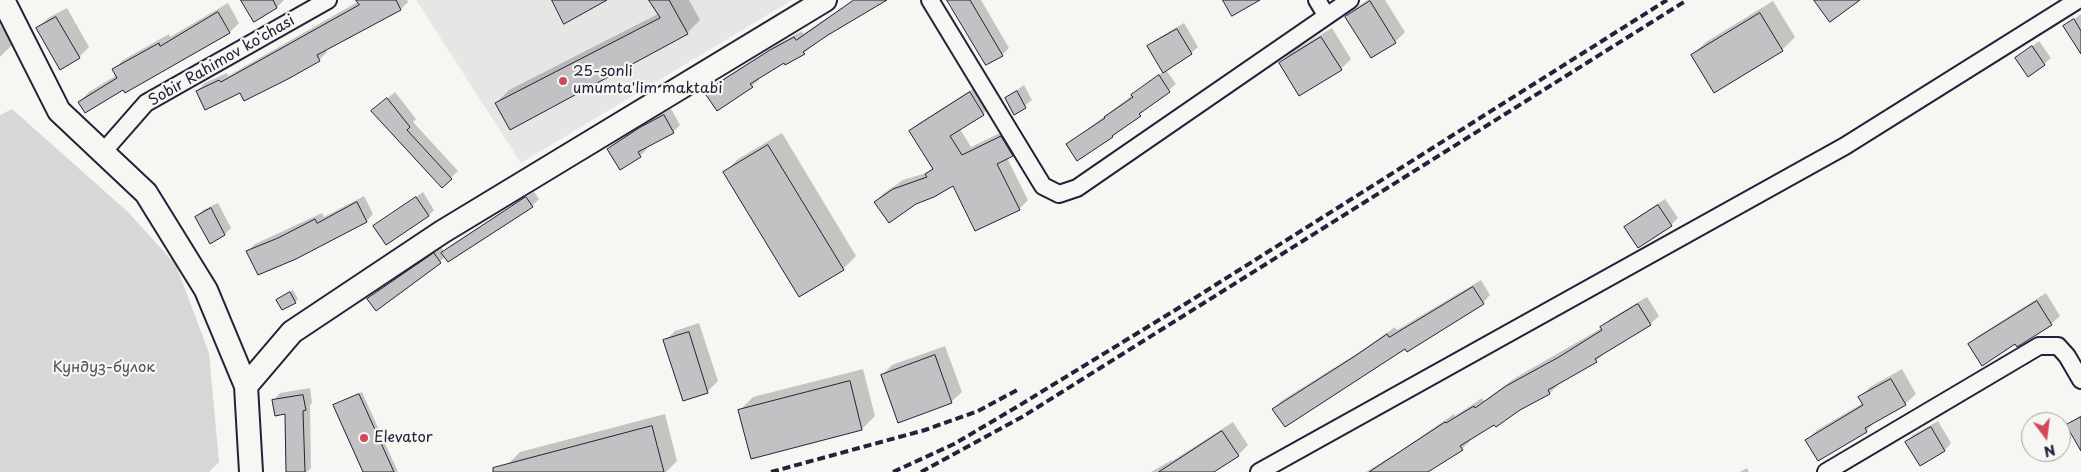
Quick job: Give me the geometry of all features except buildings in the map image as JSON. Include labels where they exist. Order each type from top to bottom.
[{"type":"street","points":[[3,0],[59,111],[146,193],[206,290],[246,386],[251,472]]},
{"type":"street","name":"Sobir Rahimov ko'chasi","points":[[103,152],[146,103],[328,0]]},
{"type":"street","points":[[246,386],[292,332],[442,232],[826,0]]},
{"type":"street","points":[[930,0],[1042,186],[1059,194],[1077,188],[1350,0]]},
{"type":"street","points":[[1317,0],[1326,15]]},
{"type":"street","points":[[1259,472],[1845,146],[2078,0]]},
{"type":"street","points":[[1832,471],[2039,346],[2058,346],[2067,356],[2081,380]]},
{"type":"shaded area","name":"25-sonli umumta'lim maktabi","points":[[416,0],[792,0],[521,163]]},
{"type":"green space","name":"Кундуз-булок","points":[[12,109],[128,212],[176,265],[209,353],[219,462],[209,472],[0,472],[0,115]]},
{"type":"railway","points":[[893,472],[954,444],[1015,408],[1190,301],[1667,0]]},
{"type":"railway","points":[[921,472],[1022,417],[1687,0]]},
{"type":"railway","points":[[771,472],[925,430],[978,411],[1019,389]]},
{"type":"place","name":"25-sonli umumta'lim maktabi","points":[[563,81]]},
{"type":"place","name":"Elevator","points":[[364,438]]}]
